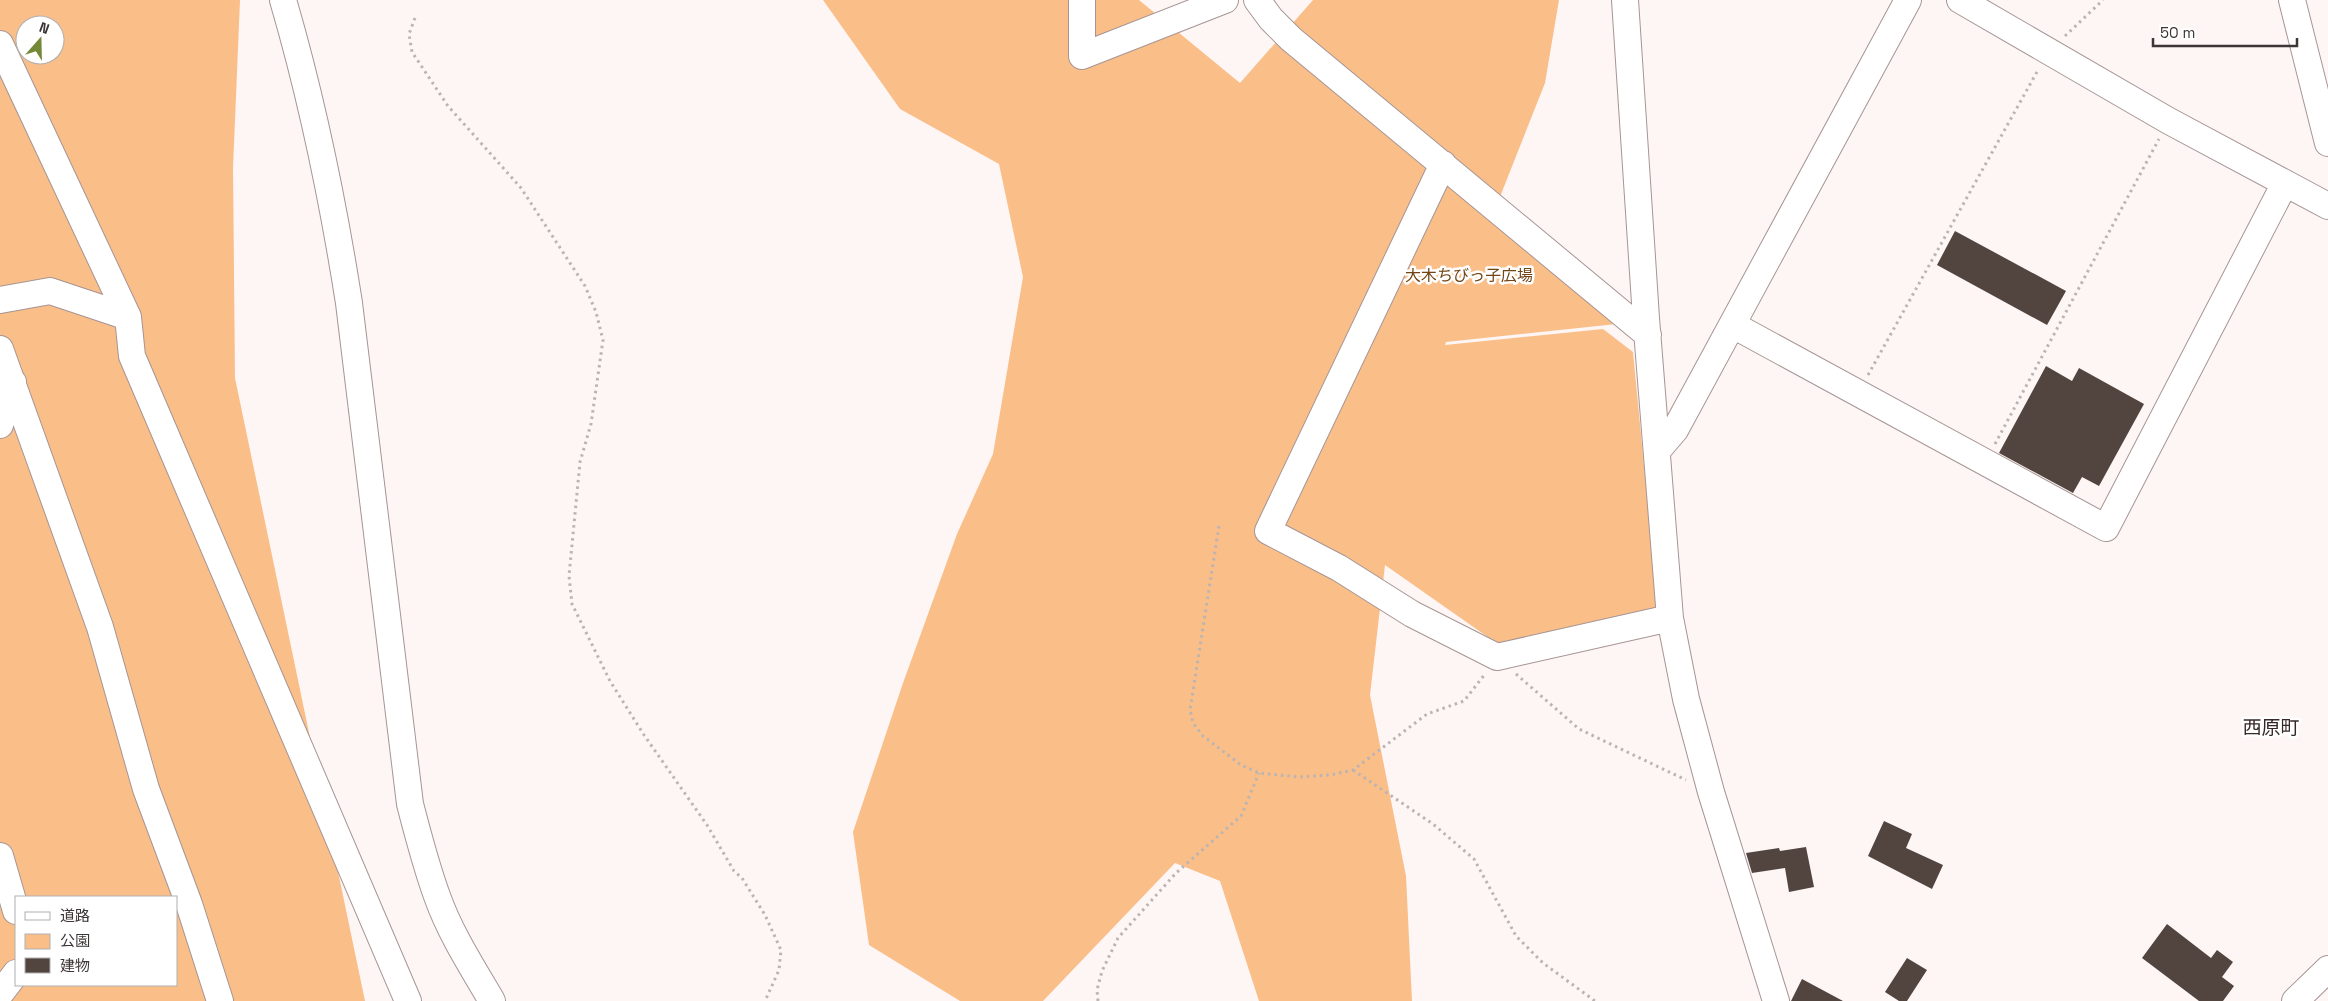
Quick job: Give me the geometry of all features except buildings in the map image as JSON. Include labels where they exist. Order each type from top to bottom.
[{"type":"street","points":[[283,0],[299,54],[337,226],[349,303],[410,804],[437,898],[456,938],[492,1001]]},
{"type":"street","points":[[1082,0],[1082,56],[1225,0]]},
{"type":"street","points":[[1257,0],[1271,19],[1291,39],[1648,335]]},
{"type":"street","points":[[1625,0],[1670,618],[1686,699],[1711,792],[1776,1001]]},
{"type":"street","points":[[1657,451],[1675,430],[1908,0]]},
{"type":"street","points":[[1960,0],[2169,121],[2328,206]]},
{"type":"street","points":[[2292,0],[2328,143]]},
{"type":"street","points":[[0,44],[128,317],[132,356],[408,1001]]},
{"type":"street","points":[[1443,164],[1268,531],[1339,568],[1412,614],[1497,658],[1670,618]]},
{"type":"street","points":[[1733,325],[2106,528],[2285,182]]},
{"type":"street","points":[[0,300],[50,291],[128,317]]},
{"type":"street","points":[[0,349],[100,627],[146,789],[188,904],[220,1001]]},
{"type":"street","points":[[0,425],[13,382]]},
{"type":"street","points":[[0,856],[15,908]]},
{"type":"street","points":[[2295,1001],[2328,969]]},
{"type":"street","points":[[0,994],[15,974]]},
{"type":"path","points":[[1858,393],[2048,52],[2103,0]]},
{"type":"path","points":[[415,18],[409,34],[412,52],[448,106],[521,188],[585,286],[596,312],[604,340],[591,424],[580,462],[569,576],[572,604],[610,681],[644,735],[707,825],[734,871],[742,878],[765,915],[781,950],[780,970],[765,1001]]},
{"type":"path","points":[[1985,462],[2169,121]]},
{"type":"path","points":[[1219,526],[1190,710],[1193,722],[1203,736],[1241,764],[1259,773],[1299,777],[1330,775],[1353,770],[1428,714],[1464,701],[1497,658],[1579,729],[1711,792]]},
{"type":"path","points":[[1353,770],[1433,824],[1474,859],[1516,936],[1543,963],[1595,1001]]},
{"type":"path","points":[[1098,1001],[1102,971],[1118,938],[1176,873],[1241,816],[1259,773]]},
{"type":"green space","points":[[0,0],[240,0],[233,168],[235,378],[365,1001],[0,1001]]},
{"type":"green space","name":"大木ちびっ子広場","points":[[823,0],[1139,0],[1240,83],[1313,0],[1559,0],[1545,83],[1494,212],[1626,323],[1446,342],[1445,345],[1603,329],[1633,352],[1658,610],[1502,647],[1385,565],[1370,695],[1406,876],[1412,1001],[1259,1001],[1220,881],[1175,863],[1043,1001],[960,1001],[869,945],[853,832],[903,683],[957,534],[993,454],[1023,277],[999,164],[900,109]]},
{"type":"district","name":"西原町","points":[[2271,727]]}]
